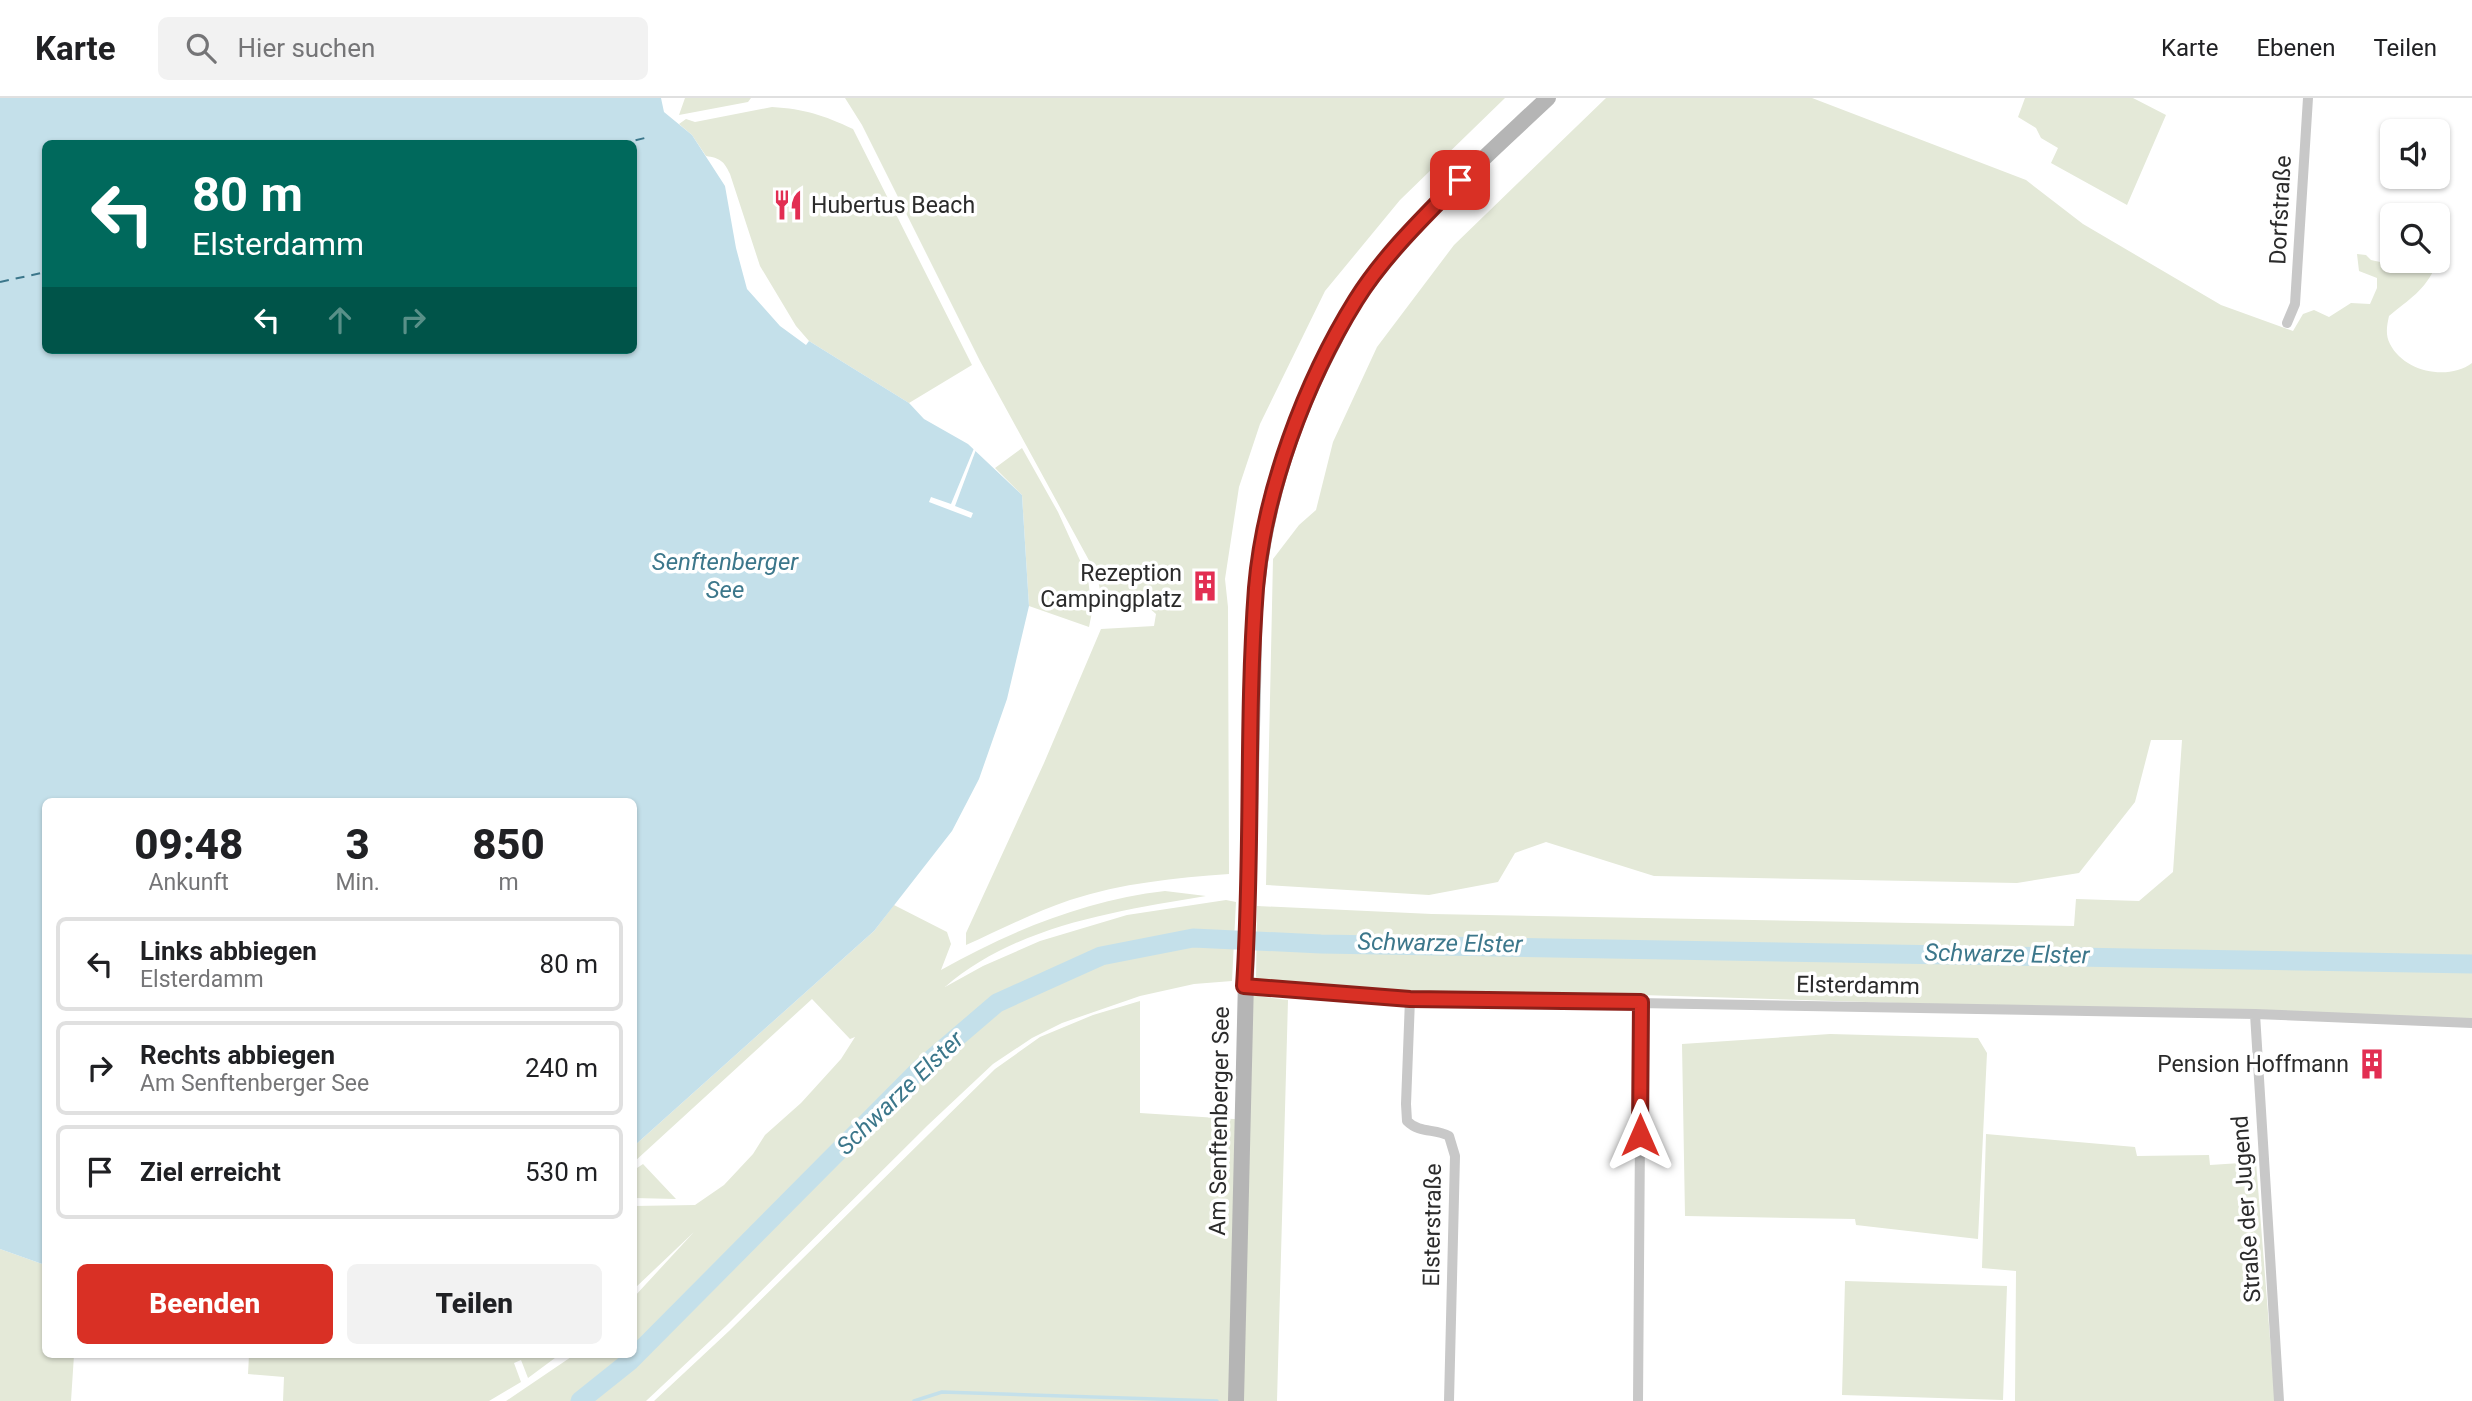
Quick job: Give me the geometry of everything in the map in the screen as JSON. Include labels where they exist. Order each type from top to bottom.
[{"type":"street","name":"Am Senftenberger See","points":[[1236,1401],[1256,587],[1268,518],[1282,463],[1300,415],[1321,366],[1356,299],[1393,251],[1479,162],[1548,98]]},
{"type":"street","name":"Dorfstraße","points":[[2287,323],[2295,304],[2308,98]]},
{"type":"street","name":"Elsterdamm","points":[[1245,978],[1410,999],[2255,1014],[2472,1023]]},
{"type":"street","name":"Elsterstraße","points":[[1410,999],[1406,1104],[1408,1121],[1419,1130],[1442,1132],[1449,1136],[1455,1156],[1449,1401]]},
{"type":"street","points":[[1638,1401],[1641,1002]]},
{"type":"street","name":"Straße der Jugend","points":[[2255,1014],[2279,1401]]},
{"type":"green space","points":[[685,98],[751,98],[748,102],[679,115]]},
{"type":"green space","points":[[845,98],[1505,98],[1400,200],[1325,291],[1260,424],[1239,487],[1225,579],[1228,607],[1229,874],[1149,882],[1090,894],[1043,910],[966,945],[966,933],[1044,763],[1101,629],[1154,626],[1156,614],[1131,592],[1100,607],[1101,595],[1097,575],[980,361],[862,125]]},
{"type":"green space","points":[[1606,98],[1812,98],[2026,180],[2083,224],[2221,305],[2293,331],[2303,314],[2314,310],[2329,317],[2351,303],[2370,304],[2377,288],[2377,278],[2359,271],[2357,254],[2380,262],[2380,273],[2432,273],[2422,288],[2389,316],[2387,334],[2388,341],[2397,354],[2405,361],[2427,371],[2451,372],[2472,363],[2472,1023],[1641,995],[1410,991],[1256,981],[1257,906],[1432,914],[2074,926],[2076,899],[2139,901],[2173,872],[2182,740],[2151,740],[2135,802],[2079,873],[2017,883],[1654,876],[1546,842],[1515,853],[1498,882],[1429,895],[1266,885],[1273,559],[1299,525],[1316,510],[1333,442],[1377,347],[1454,245]]},
{"type":"green space","points":[[2025,98],[2133,98],[2166,115],[2127,205],[2051,163],[2058,148],[2041,138],[2036,128],[2018,117]]},
{"type":"green space","points":[[772,107],[814,114],[853,129],[972,365],[909,403],[809,341],[796,326],[760,266],[728,170],[721,161],[706,156],[692,135],[679,124],[686,119],[695,122]]},
{"type":"green space","points":[[1022,448],[1058,512],[1088,578],[1092,612],[1089,627],[1029,606],[1022,495],[995,468]]},
{"type":"green space","points":[[1165,891],[1206,896],[1102,915],[1035,935],[973,966],[945,987],[983,966],[1040,941],[1127,915],[1226,900],[1236,902],[1232,981],[1194,984],[1140,996],[1062,1023],[1032,1038],[993,1064],[646,1401],[506,1401],[570,1358],[637,1358],[637,1294],[694,1232],[637,1286],[637,1206],[695,1205],[724,1185],[753,1154],[765,1135],[801,1103],[841,1059],[855,1037],[850,1039],[812,999],[637,1159],[637,1143],[874,931],[894,905],[947,932],[951,944],[941,970],[994,942],[1049,919],[1136,895]]},
{"type":"green space","points":[[1250,995],[1288,1000],[1277,1401],[654,1401],[729,1331],[995,1069],[1040,1037],[1093,1015],[1140,1001],[1140,1113],[1249,1120]]},
{"type":"green space","points":[[1830,1034],[1978,1038],[1987,1053],[1978,1239],[1856,1225],[1855,1219],[1685,1216],[1682,1044]]},
{"type":"green space","points":[[1986,1134],[2135,1147],[2137,1156],[2209,1155],[2210,1165],[2256,1162],[2275,1401],[2015,1401],[2016,1271],[1982,1268]]},
{"type":"green space","points":[[643,1164],[676,1199],[637,1198],[637,1168]]},
{"type":"green space","points":[[0,1249],[42,1264],[42,1358],[74,1358],[71,1401],[0,1401]]},
{"type":"green space","points":[[1845,1281],[2007,1286],[2003,1400],[1842,1395]]},
{"type":"green space","points":[[249,1358],[555,1358],[528,1378],[521,1360],[514,1363],[521,1382],[489,1401],[283,1401],[284,1377],[248,1374]]},
{"type":"water","name":"Senftenberger See","points":[[0,98],[661,98],[664,112],[692,135],[725,186],[736,248],[747,289],[780,326],[806,345],[809,341],[909,403],[924,419],[968,444],[1022,495],[1029,606],[1007,699],[979,779],[952,831],[874,931],[637,1143],[637,798],[42,798],[42,1264],[0,1249]]},
{"type":"pier","points":[[975,446],[977,447],[955,506],[973,513],[971,518],[929,502],[931,497],[951,504]]},
{"type":"waterway","name":"Schwarze Elster","points":[[637,1354],[921,1068],[997,1003],[1101,956],[1193,938],[1321,944],[2472,964]]},
{"type":"waterway","name":"Schwarze Elster","points":[[580,1401],[633,1358]]},
{"type":"waterway","points":[[914,1401],[942,1392],[1217,1401]]},
{"type":"ferry route","points":[[637,140],[649,137]]},
{"type":"ferry route","points":[[0,282],[42,273]]},
{"type":"place","name":"Hubertus Beach","points":[[788,205]]},
{"type":"place","name":"Rezeption Campingplatz","points":[[1205,586]]},
{"type":"place","name":"Pension Hoffmann","points":[[2372,1064]]},
{"type":"route","points":[[1460,180],[1393,251],[1356,299],[1321,366],[1300,415],[1277,481],[1256,587],[1244,986],[1410,999],[1641,1002],[1640,1135]]}]
